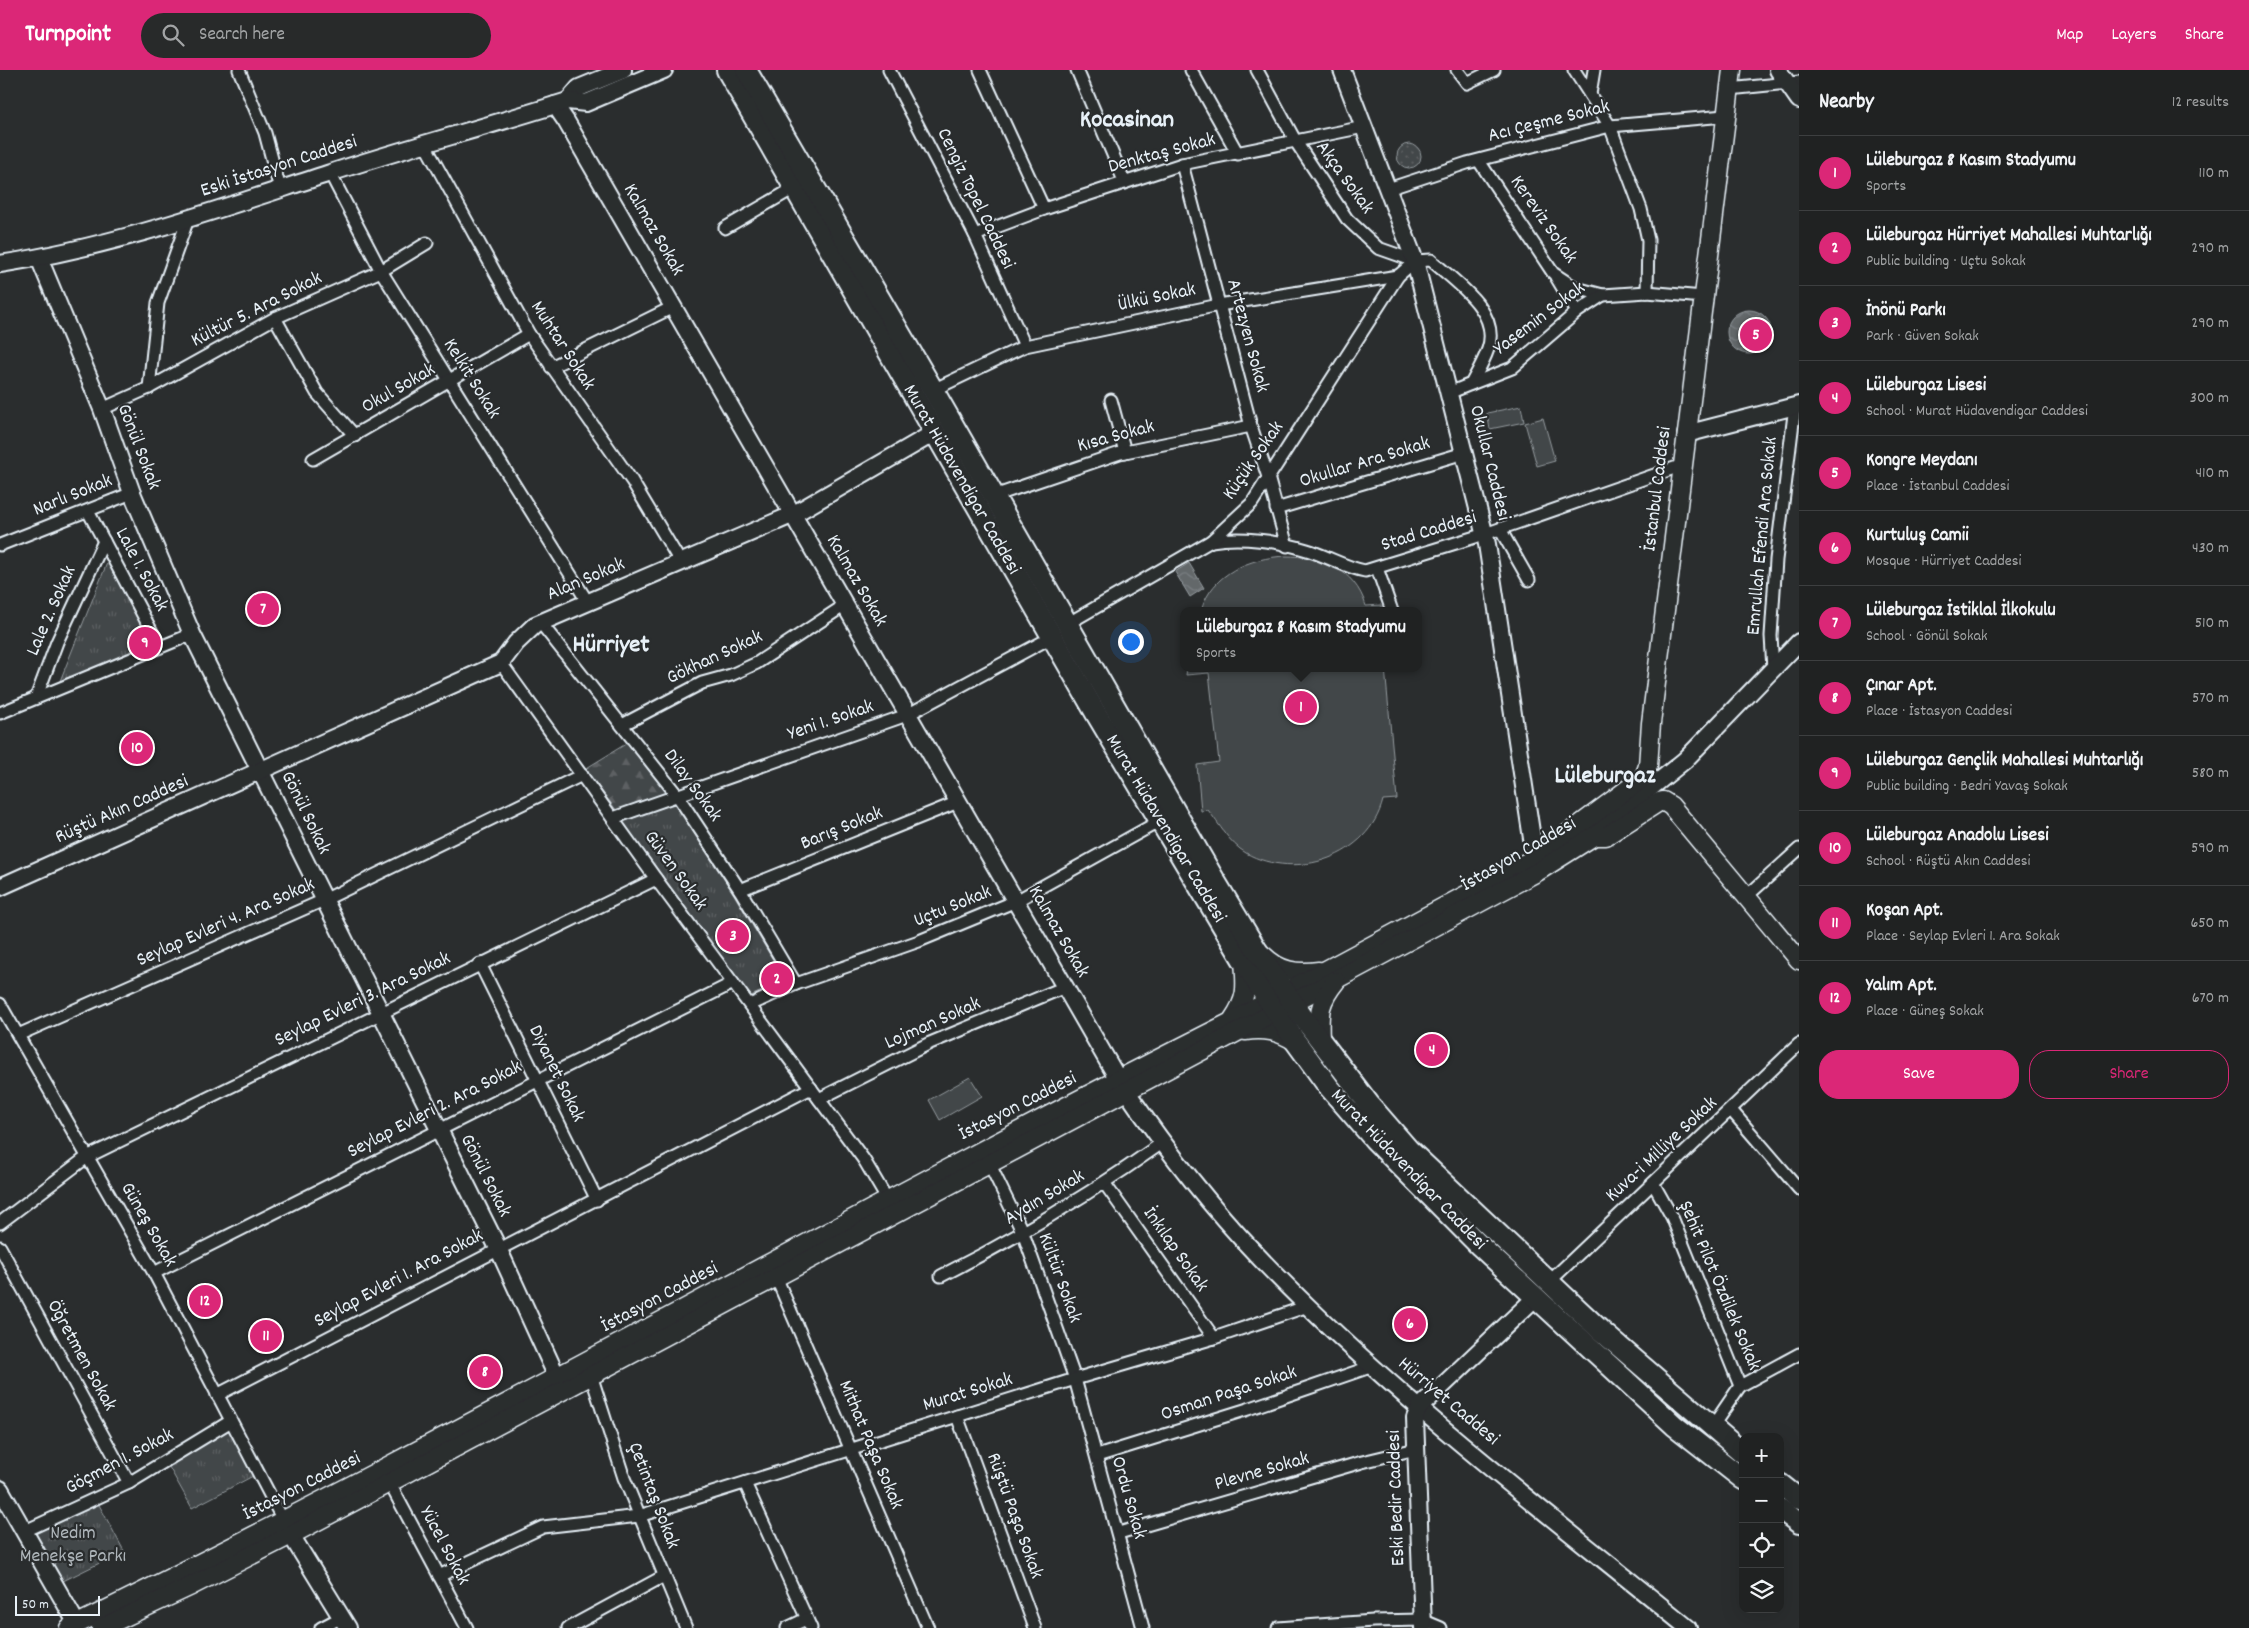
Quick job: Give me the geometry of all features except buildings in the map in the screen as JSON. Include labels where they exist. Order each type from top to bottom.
[{"type":"highway","name":"Murat Hüdavendigar Caddesi","points":[[727,70],[934,433],[1160,820],[1280,1002],[1296,1042],[1328,1086],[1374,1139],[1480,1246],[1674,1425],[1742,1478]]},
{"type":"highway","name":"Murat Hüdavendigar Caddesi","points":[[746,70],[1067,624],[1250,955]]},
{"type":"highway","name":"Murat Hüdavendigar Caddesi","points":[[1280,1002],[1320,1040],[1369,1104],[1409,1150],[1600,1330],[1739,1450]]},
{"type":"highway","points":[[1784,1487],[1799,1499]]},
{"type":"highway","points":[[1784,1512],[1799,1523]]},
{"type":"main road","name":"İstanbul Caddesi","points":[[1536,865],[1644,777],[1648,766],[1651,723],[1732,70]]},
{"type":"main road","points":[[1594,836],[1606,836],[1654,803],[1663,801],[1671,806],[1799,960]]},
{"type":"main road","name":"İstasyon Caddesi","points":[[74,1627],[287,1528],[773,1271],[896,1215],[986,1158],[1236,1027],[1536,865],[1594,836]]},
{"type":"main road","points":[[1296,1042],[1276,1032],[1236,1027],[1245,1000],[1250,955],[1290,972],[1331,974],[1320,1006],[1320,1040]]},
{"type":"main road","name":"İstasyon Caddesi","points":[[560,1383],[591,1375],[773,1271],[887,1199],[986,1158]]},
{"type":"main road","points":[[887,1199],[896,1215]]},
{"type":"main road","name":"İstasyon Caddesi","points":[[101,1628],[191,1586],[287,1528]]},
{"type":"street","points":[[239,70],[265,133],[280,189]]},
{"type":"street","name":"Eski İstasyon Caddesi","points":[[562,103],[579,88],[623,70]]},
{"type":"street","name":"Eski İstasyon Caddesi","points":[[0,264],[39,258],[138,234],[330,173],[562,103],[586,103],[664,70]]},
{"type":"street","name":"Cengiz Topel Caddesi","points":[[889,70],[975,235],[1025,346]]},
{"type":"street","points":[[980,70],[1044,209]]},
{"type":"street","points":[[1077,70],[1126,183]]},
{"type":"street","points":[[1191,70],[1238,154]]},
{"type":"street","name":"Akça Sokak","points":[[1257,70],[1296,142],[1346,219],[1378,248],[1415,261],[1431,260],[1485,313],[1490,330],[1488,349],[1471,384]]},
{"type":"street","name":"Okullar Caddesi","points":[[1342,70],[1415,261],[1464,454],[1493,532],[1536,865]]},
{"type":"street","points":[[1457,70],[1467,83],[1494,70]]},
{"type":"street","points":[[1574,70],[1610,126],[1642,209],[1648,240],[1646,292]]},
{"type":"street","points":[[1590,94],[1594,70]]},
{"type":"street","points":[[1778,70],[1794,82],[1799,100]]},
{"type":"street","points":[[1729,89],[1794,82]]},
{"type":"street","name":"Kalmaz Sokak","points":[[562,103],[566,121],[794,514],[907,715],[1123,1086]]},
{"type":"street","name":"Acı Çeşme Sokak","points":[[1388,189],[1479,161],[1610,126],[1725,116]]},
{"type":"street","name":"Denktaş Sokak","points":[[975,235],[1044,209],[1182,164],[1364,127]]},
{"type":"street","name":"Muhtar Sokak","points":[[424,144],[529,334],[632,481],[680,563]]},
{"type":"street","name":"Kereviz Sokak","points":[[1479,161],[1553,274],[1576,288],[1603,295],[1646,292],[1703,297]]},
{"type":"street","name":"Artezyen Sokak","points":[[1182,164],[1251,426],[1268,477],[1286,546]]},
{"type":"street","name":"Kelkit Sokak","points":[[330,173],[381,271],[587,601]]},
{"type":"street","points":[[725,228],[794,188]]},
{"type":"street","points":[[149,388],[158,303],[188,219]]},
{"type":"street","name":"Kültür 5. Ara Sokak","points":[[102,410],[149,388],[275,318],[381,271],[427,243]]},
{"type":"street","name":"Gönül Sokak","points":[[39,258],[102,410],[132,493],[192,634],[498,1248],[560,1383]]},
{"type":"street","name":"Küçük Sokak","points":[[1067,624],[1211,541],[1252,503],[1398,276],[1415,261]]},
{"type":"street","points":[[1553,274],[1577,312]]},
{"type":"street","name":"Ülkü Sokak","points":[[933,390],[1025,346],[1219,304],[1398,276]]},
{"type":"street","name":"Yasemin Sokak","points":[[1449,394],[1512,368],[1577,312],[1603,295]]},
{"type":"street","points":[[551,367],[673,307]]},
{"type":"street","points":[[275,318],[317,393],[354,436]]},
{"type":"street","name":"Okul Sokak","points":[[313,460],[529,334]]},
{"type":"street","points":[[1111,400],[1125,452]]},
{"type":"street","points":[[1686,434],[1797,406]]},
{"type":"street","name":"Emrullah Efendi Ara Sokak","points":[[1773,669],[1771,636],[1776,560],[1797,406]]},
{"type":"street","name":"Kısa Sokak","points":[[994,496],[1125,452],[1251,426]]},
{"type":"street","name":"Alan Sokak","points":[[501,664],[516,643],[540,622],[794,514],[934,433]]},
{"type":"street","name":"Okullar Ara Sokak","points":[[1276,509],[1464,454]]},
{"type":"street","name":"Stad Caddesi","points":[[1211,541],[1232,538],[1307,550],[1352,569],[1365,571],[1493,532],[1683,465]]},
{"type":"street","name":"Narlı Sokak","points":[[0,545],[132,493]]},
{"type":"street","name":"Lale 1. Sokak","points":[[88,511],[160,647]]},
{"type":"street","points":[[1493,532],[1529,580]]},
{"type":"street","name":"Lale 2. Sokak","points":[[36,698],[57,642],[104,541]]},
{"type":"street","points":[[1376,568],[1391,607]]},
{"type":"street","name":"Gökhan Sokak","points":[[622,725],[702,683],[731,675],[757,663],[845,605]]},
{"type":"street","name":"Dilay Sokak","points":[[540,622],[678,795],[740,890],[796,984]]},
{"type":"street","points":[[0,713],[192,634]]},
{"type":"street","name":"Yeni 1. Sokak","points":[[613,818],[907,715],[1052,637]]},
{"type":"street","name":"İstasyon Caddesi","points":[[1594,836],[1597,827],[1685,760],[1799,642]]},
{"type":"street","points":[[261,772],[501,664]]},
{"type":"street","name":"Güven Sokak","points":[[501,664],[656,879],[864,1160],[887,1199]]},
{"type":"street","name":"Rüştü Akın Caddesi","points":[[0,887],[261,772]]},
{"type":"street","name":"Seylap Evleri 4. Ara Sokak","points":[[18,1035],[324,900],[582,775]]},
{"type":"street","name":"Barış Sokak","points":[[740,890],[958,802]]},
{"type":"street","name":"Uçtu Sokak","points":[[750,1004],[796,984],[919,942],[1016,901],[1160,820]]},
{"type":"street","points":[[1746,897],[1799,849]]},
{"type":"street","name":"Seylap Evleri 3. Ara Sokak","points":[[0,1223],[87,1157],[379,1012],[656,879]]},
{"type":"street","name":"Diyanet Sokak","points":[[480,964],[597,1200]]},
{"type":"street","name":"Seylap Evleri 2. Ara Sokak","points":[[154,1273],[438,1129],[733,983]]},
{"type":"street","name":"Lojman Sokak","points":[[819,1099],[930,1043],[1065,987]]},
{"type":"street","name":"Güneş Sokak","points":[[0,1004],[154,1273],[287,1528]]},
{"type":"street","name":"Kuva-i Milliye Sokak","points":[[1549,1282],[1799,1044]]},
{"type":"street","name":"Hürriyet Caddesi","points":[[1123,1086],[1162,1143],[1221,1216],[1308,1306],[1419,1408],[1688,1628]]},
{"type":"street","name":"Seylap Evleri 1. Ara Sokak","points":[[217,1395],[498,1248],[597,1200],[811,1088]]},
{"type":"street","points":[[1731,1110],[1799,1189]]},
{"type":"street","name":"Aydın Sokak","points":[[941,1276],[1023,1233],[1105,1184],[1162,1143]]},
{"type":"street","name":"Kültür Sokak","points":[[986,1158],[1023,1233],[1075,1379]]},
{"type":"street","name":"İnkılap Sokak","points":[[1105,1184],[1214,1338]]},
{"type":"street","name":"Şehit Pilot Özdilek Sokak","points":[[1653,1184],[1672,1218],[1740,1386],[1712,1427]]},
{"type":"street","name":"Öğretmen Sokak","points":[[0,1246],[129,1483]]},
{"type":"street","name":"Mithat Paşa Sokak","points":[[773,1271],[928,1628]]},
{"type":"street","name":"Eski Bedir Caddesi","points":[[1422,1624],[1415,1418],[1419,1408],[1535,1298]]},
{"type":"street","name":"Murat Sokak","points":[[439,1576],[543,1526],[639,1516],[1075,1379],[1214,1338],[1308,1306]]},
{"type":"street","points":[[1740,1386],[1799,1354]]},
{"type":"street","name":"Osman Paşa Sokak","points":[[1096,1456],[1248,1409],[1373,1366]]},
{"type":"street","name":"Çetintaş Sokak","points":[[591,1375],[624,1478],[686,1628]]},
{"type":"street","name":"Ordu Sokak","points":[[1075,1379],[1143,1628]]},
{"type":"street","name":"Rüştü Paşa Sokak","points":[[957,1416],[1035,1628]]},
{"type":"street","name":"Göçmen 1. Sokak","points":[[25,1531],[129,1483],[231,1422]]},
{"type":"street","name":"Plevne Sokak","points":[[1118,1533],[1352,1465],[1416,1449]]},
{"type":"street","name":"Yücel Sokak","points":[[386,1476],[466,1628]]},
{"type":"street","points":[[745,1483],[808,1623],[787,1628]]},
{"type":"street","points":[[0,1490],[25,1531],[74,1627]]},
{"type":"street","points":[[287,1528],[345,1623],[321,1628]]},
{"type":"street","points":[[568,1628],[664,1576]]},
{"type":"street","points":[[1278,1628],[1373,1620],[1422,1624],[1441,1628]]},
{"type":"green space","points":[[1409,144],[1418,147],[1421,156],[1418,165],[1409,168],[1400,165],[1397,156],[1400,147]]},
{"type":"green space","points":[[1521,406],[1524,422],[1490,429],[1487,413]]},
{"type":"green space","points":[[1543,418],[1555,461],[1537,466],[1525,423]]},
{"type":"green space","points":[[1286,556],[1312,559],[1335,567],[1354,583],[1361,593],[1366,606],[1381,605],[1381,607],[1203,607],[1206,598],[1223,577],[1246,564],[1272,557]]},
{"type":"green space","points":[[109,558],[156,645],[60,681]]},
{"type":"green space","points":[[1186,672],[1385,672],[1397,799],[1383,800],[1375,820],[1363,836],[1347,849],[1328,858],[1308,864],[1287,865],[1266,861],[1246,853],[1230,839],[1208,810],[1201,811],[1197,765],[1219,762],[1209,673],[1186,675]]},
{"type":"green space","points":[[629,742],[668,792],[617,811],[585,769]]},
{"type":"green space","points":[[674,802],[733,893],[785,980],[751,996],[623,822]]},
{"type":"green space","points":[[970,1077],[982,1096],[940,1120],[929,1100]]},
{"type":"green space","points":[[228,1429],[253,1476],[192,1508],[169,1467]]},
{"type":"green space","name":"Nedim Menekşe Parkı","points":[[98,1503],[124,1551],[59,1583],[32,1533]]},
{"type":"water","points":[[1745,310],[1753,310],[1765,316],[1771,332],[1765,348],[1753,354],[1745,354],[1733,348],[1727,336],[1727,328],[1733,316]]},
{"type":"water","points":[[1189,563],[1204,588],[1190,597],[1175,572]]},
{"type":"place","name":"Kongre Meydanı","points":[[1756,335]]},
{"type":"place","name":"Lüleburgaz İstiklal İlkokulu","points":[[263,609]]},
{"type":"place","name":"Lüleburgaz Gençlik Mahallesi Muhtarlığı","points":[[145,643]]},
{"type":"place","name":"Lüleburgaz 8 Kasım Stadyumu","points":[[1301,707]]},
{"type":"place","name":"Lüleburgaz Anadolu Lisesi","points":[[137,748]]},
{"type":"place","name":"İnönü Parkı","points":[[733,936]]},
{"type":"place","name":"Lüleburgaz Hürriyet Mahallesi Muhtarlığı","points":[[777,979]]},
{"type":"place","name":"Lüleburgaz Lisesi","points":[[1432,1050]]},
{"type":"place","name":"Yalım Apt.","points":[[205,1301]]},
{"type":"place","name":"Kurtuluş Camii","points":[[1410,1324]]},
{"type":"place","name":"Koşan Apt.","points":[[266,1336]]},
{"type":"place","name":"Çınar Apt.","points":[[485,1372]]},
{"type":"district","name":"Kocasinan","points":[[1127,121]]},
{"type":"district","name":"Hürriyet","points":[[611,646]]},
{"type":"district","name":"Lüleburgaz","points":[[1605,777]]}]
